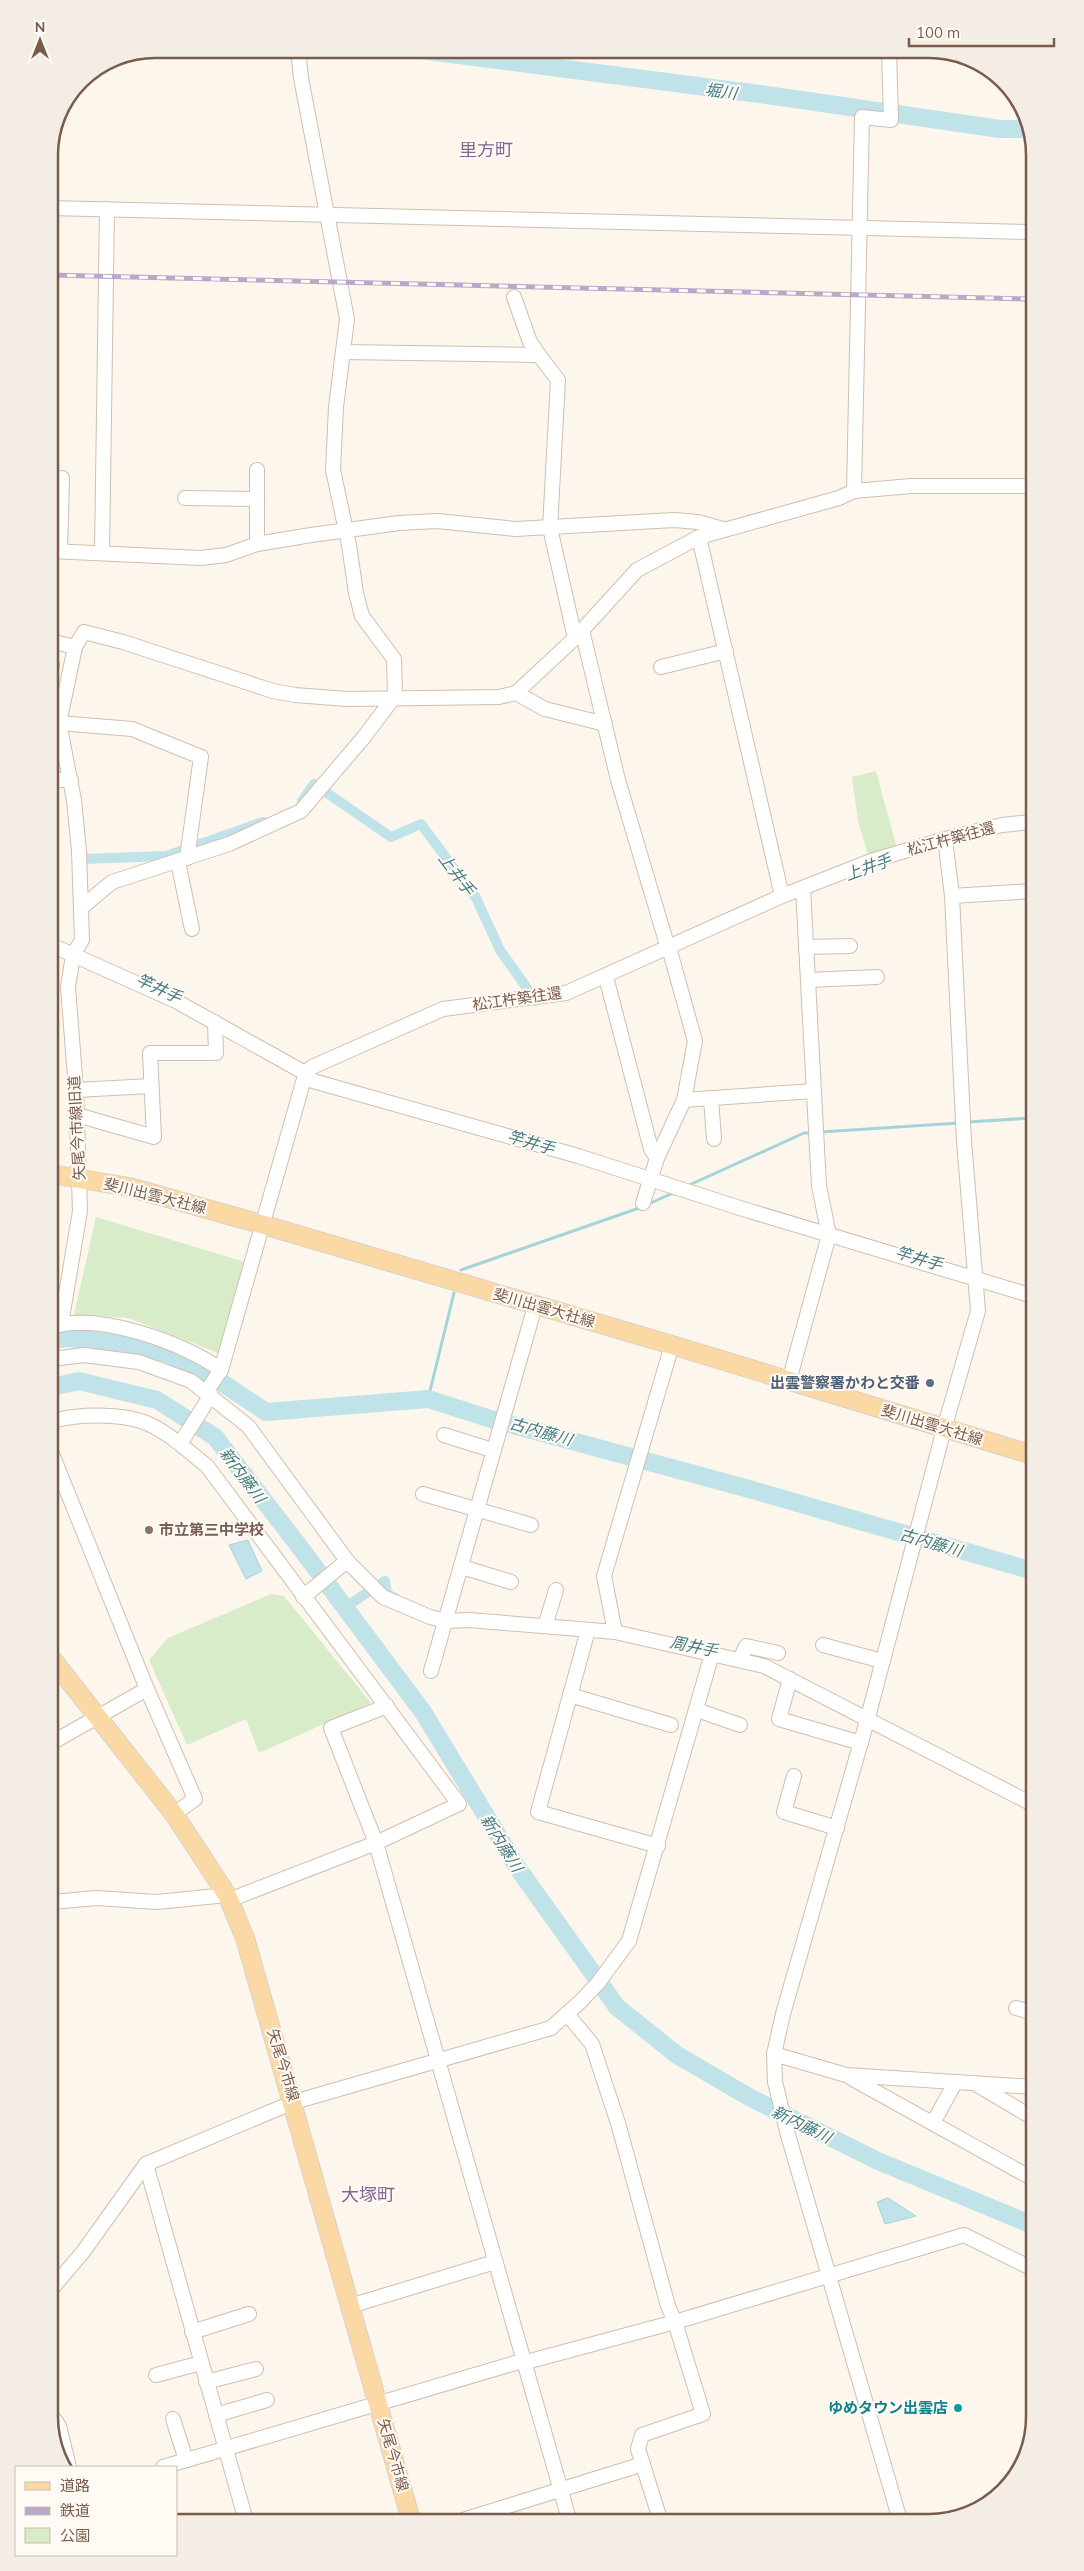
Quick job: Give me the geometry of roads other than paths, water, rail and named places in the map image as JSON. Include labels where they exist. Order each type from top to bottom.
[{"type":"main road","name":"斐川出雲大社線","points":[[58,1175],[130,1187],[264,1225],[672,1345],[1026,1453]]},
{"type":"main road","name":"矢尾今市線","points":[[58,1667],[174,1814],[228,1898],[245,1938],[294,2102],[409,2513]]},
{"type":"street","points":[[82,907],[112,882],[229,844],[301,811],[364,737],[395,696],[394,659],[362,616],[333,470],[347,319],[301,78],[299,58]]},
{"type":"street","points":[[854,491],[858,228],[862,117],[891,120],[889,58]]},
{"type":"street","points":[[58,208],[1026,232]]},
{"type":"street","points":[[102,552],[106,210]]},
{"type":"street","points":[[514,297],[530,342],[558,380],[550,528],[605,724],[618,780],[695,1041],[684,1100],[657,1158],[652,1180],[643,1203]]},
{"type":"street","points":[[343,352],[539,354]]},
{"type":"street","points":[[257,470],[257,544]]},
{"type":"street","points":[[58,520],[62,478]]},
{"type":"street","points":[[192,929],[182,860],[201,757],[132,729],[59,723],[75,647],[84,632],[280,692],[348,698],[395,696],[499,697],[516,693],[579,634],[638,570],[699,537],[839,498],[854,491],[911,486],[1026,486]]},
{"type":"street","points":[[184,498],[257,499]]},
{"type":"street","points":[[58,551],[201,558],[226,555],[257,544],[346,531],[436,521],[516,529],[674,520],[698,522],[723,529]]},
{"type":"street","points":[[699,537],[782,896]]},
{"type":"street","points":[[58,643],[75,647]]},
{"type":"street","points":[[661,667],[726,651]]},
{"type":"street","points":[[516,693],[545,710],[605,724]]},
{"type":"street","name":"矢尾今市線旧道","points":[[58,1321],[80,1211],[76,1090],[68,987],[73,956],[82,940],[80,851],[71,780],[59,723]]},
{"type":"street","points":[[58,780],[71,780]]},
{"type":"street","name":"松江杵築往還","points":[[306,1074],[312,1067],[443,1009],[566,993],[606,977],[782,896],[871,861],[945,839],[1002,825],[1026,823]]},
{"type":"street","points":[[898,2514],[788,2134],[775,2082],[774,2054],[783,2014],[861,1743],[944,1429],[978,1311],[964,1131],[952,896],[945,839]]},
{"type":"street","points":[[789,1381],[829,1236],[819,1186],[803,888]]},
{"type":"street","points":[[952,896],[1026,892]]},
{"type":"street","points":[[806,947],[850,946]]},
{"type":"street","points":[[58,948],[176,1001],[306,1074],[313,1081],[560,1151],[829,1236],[1026,1294]]},
{"type":"street","points":[[606,977],[652,1149],[657,1158]]},
{"type":"street","points":[[808,980],[877,977]]},
{"type":"street","points":[[77,1115],[154,1137],[150,1053],[216,1053],[214,1022]]},
{"type":"street","points":[[180,1444],[221,1370],[306,1074]]},
{"type":"street","points":[[76,1090],[151,1086]]},
{"type":"street","points":[[684,1100],[814,1091]]},
{"type":"street","points":[[711,1098],[714,1139]]},
{"type":"street","points":[[431,1671],[478,1512],[492,1450],[535,1306]]},
{"type":"street","points":[[58,1326],[120,1328],[162,1339],[204,1357],[221,1370]]},
{"type":"street","points":[[615,1632],[604,1576],[672,1345]]},
{"type":"street","points":[[58,1358],[84,1355],[139,1362],[191,1381],[248,1426],[345,1563],[383,1597],[430,1617],[446,1621],[469,1620],[615,1632],[764,1666],[1026,1802]]},
{"type":"street","points":[[58,1420],[100,1415],[144,1422],[180,1444],[207,1466],[459,1804],[376,1843],[228,1898],[157,1902],[96,1898],[58,1902]]},
{"type":"street","points":[[444,1435],[492,1450]]},
{"type":"street","points":[[58,1469],[146,1689],[195,1799],[174,1814]]},
{"type":"street","points":[[422,1494],[478,1512],[531,1525]]},
{"type":"street","points":[[304,1596],[345,1563]]},
{"type":"street","points":[[462,1567],[511,1582]]},
{"type":"street","points":[[545,1626],[556,1590]]},
{"type":"street","points":[[588,1630],[538,1812],[658,1846]]},
{"type":"street","points":[[823,1645],[882,1661]]},
{"type":"street","points":[[740,1660],[746,1646],[778,1652]]},
{"type":"street","points":[[58,2281],[83,2252],[146,2164],[294,2102],[551,2028],[580,2002],[629,1941],[712,1654]]},
{"type":"street","points":[[790,1679],[779,1719],[861,1743]]},
{"type":"street","points":[[58,1739],[146,1689]]},
{"type":"street","points":[[570,1695],[671,1725]]},
{"type":"street","points":[[387,1706],[331,1728],[376,1843],[436,2060],[567,2514]]},
{"type":"street","points":[[697,1710],[740,1725]]},
{"type":"street","points":[[794,1776],[784,1812],[836,1828]]},
{"type":"street","points":[[1016,2008],[1026,2011]]},
{"type":"street","points":[[567,2014],[592,2044],[618,2123],[668,2306],[676,2322],[702,2414],[642,2435],[638,2449],[658,2514]]},
{"type":"street","points":[[774,2054],[846,2075],[976,2085],[1026,2087]]},
{"type":"street","points":[[846,2075],[1026,2175]]},
{"type":"street","points":[[933,2123],[955,2083]]},
{"type":"street","points":[[976,2085],[1026,2114]]},
{"type":"street","points":[[146,2164],[244,2513]]},
{"type":"street","points":[[166,2466],[522,2360],[530,2361],[676,2322],[964,2235],[1026,2266]]},
{"type":"street","points":[[350,2306],[495,2262]]},
{"type":"street","points":[[192,2332],[249,2314]]},
{"type":"street","points":[[156,2375],[201,2363]]},
{"type":"street","points":[[206,2382],[256,2369]]},
{"type":"street","points":[[216,2415],[268,2400]]},
{"type":"street","points":[[173,2419],[186,2460]]},
{"type":"street","points":[[58,2425],[67,2458]]},
{"type":"street","points":[[487,2513],[559,2489],[643,2464]]},
{"type":"water","points":[[248,1540],[262,1571],[246,1579],[229,1545]]},
{"type":"water","points":[[888,2198],[916,2216],[885,2224],[877,2202]]},
{"type":"waterway","name":"堀川","points":[[482,58],[767,95],[1000,129],[1023,129]]},
{"type":"waterway","name":"上井手","points":[[302,801],[314,784],[391,837],[421,824],[476,898],[500,950],[536,1001]]},
{"type":"waterway","name":"上井手","points":[[82,850],[83,859],[166,856],[263,822]]},
{"type":"waterway","points":[[968,1122],[1026,1118]]},
{"type":"waterway","points":[[821,1132],[959,1123]]},
{"type":"waterway","points":[[687,1186],[804,1133],[812,1133]]},
{"type":"waterway","points":[[461,1270],[642,1207],[675,1192]]},
{"type":"waterway","points":[[428,1399],[454,1293]]},
{"type":"waterway","name":"古内藤川","points":[[58,1339],[67,1338],[125,1343],[169,1354],[221,1382],[266,1412],[428,1399],[491,1419],[749,1489],[1026,1569]]},
{"type":"waterway","name":"新内藤川","points":[[58,1386],[79,1381],[157,1400],[215,1437],[423,1712],[517,1867],[617,2007],[677,2055],[749,2097],[878,2161],[1026,2222]]},
{"type":"waterway","name":"周井手","points":[[344,1608],[385,1581],[387,1594],[395,1598]]},
{"type":"railway","points":[[58,275],[1026,299]]},
{"type":"place","name":"出雲警察署かわと交番","points":[[930,1383]]},
{"type":"place","name":"市立第三中学校","points":[[149,1530]]},
{"type":"place","name":"ゆめタウン出雲店","points":[[958,2408]]},
{"type":"district","name":"里方町","points":[[486,150]]},
{"type":"district","name":"大塚町","points":[[368,2195]]},
{"type":"water label","name":"竿井手","points":[[159,988]]},
{"type":"water label","name":"竿井手","points":[[531,1142]]},
{"type":"water label","name":"竿井手","points":[[919,1258]]}]
